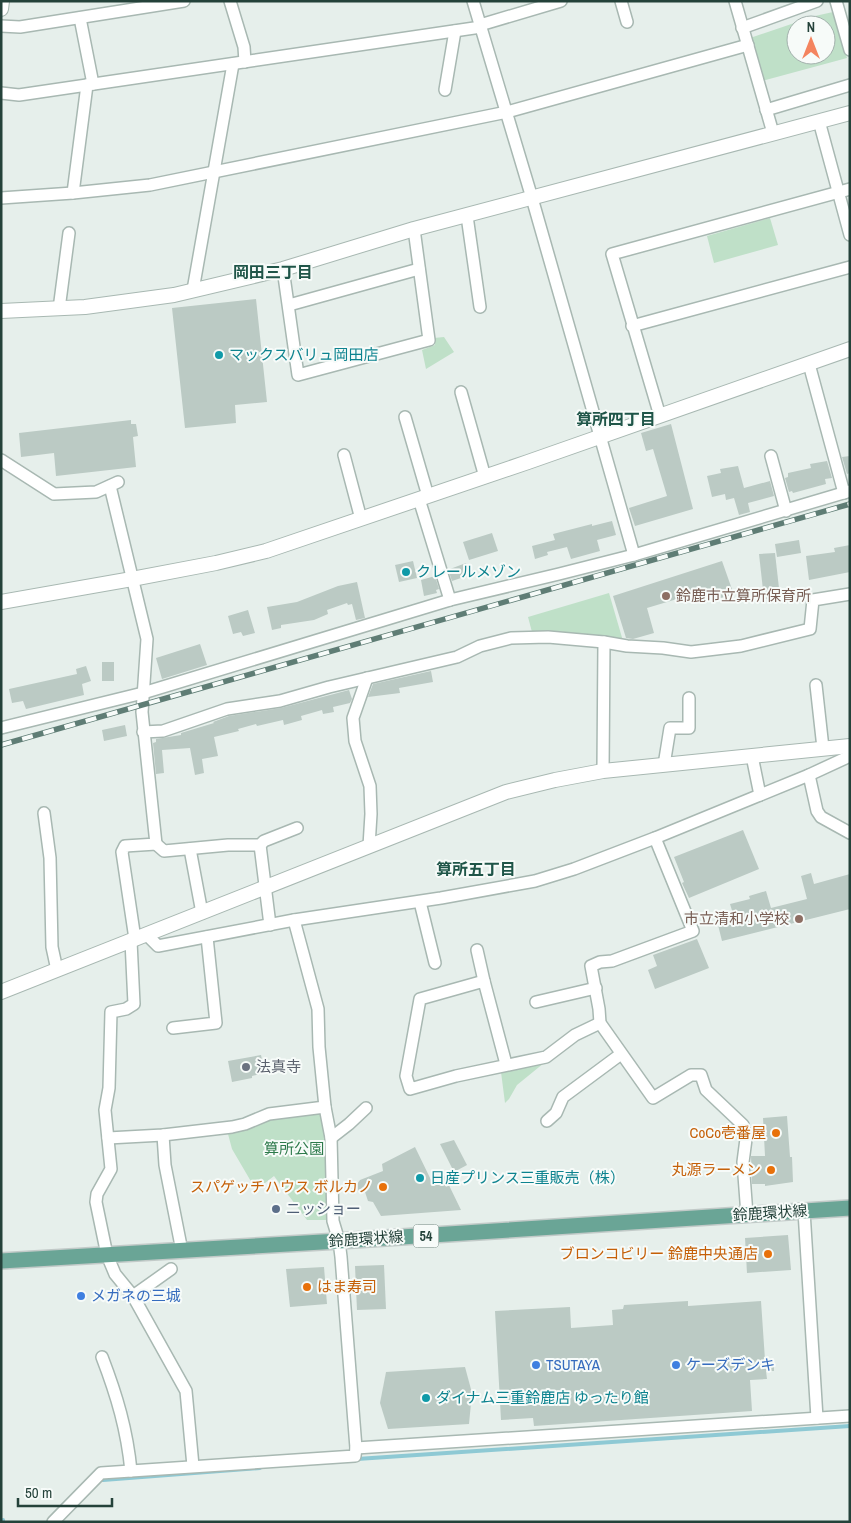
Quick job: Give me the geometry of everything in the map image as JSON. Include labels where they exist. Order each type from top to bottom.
[{"type":"main road","name":"鈴鹿環状線","points":[[1,1261],[107,1256],[850,1208]]},
{"type":"street","points":[[1,9],[2,1]]},
{"type":"street","points":[[1,26],[20,27],[184,1]]},
{"type":"street","points":[[193,290],[214,172],[244,47],[230,1]]},
{"type":"street","points":[[473,1],[532,198],[599,438],[634,555]]},
{"type":"street","points":[[1,93],[19,95],[455,31],[480,26],[561,1]]},
{"type":"street","points":[[621,1],[628,22]]},
{"type":"street","points":[[735,1],[773,133]]},
{"type":"street","points":[[742,28],[817,1]]},
{"type":"street","points":[[841,6],[850,50]]},
{"type":"street","points":[[73,193],[90,84],[80,18]]},
{"type":"street","points":[[445,90],[455,31]]},
{"type":"street","points":[[1,198],[150,185],[214,172],[507,112],[748,46]]},
{"type":"street","points":[[766,110],[850,85]]},
{"type":"street","points":[[1,311],[85,307],[164,297],[283,269],[414,229],[850,113]]},
{"type":"street","points":[[819,121],[850,235]]},
{"type":"street","points":[[660,416],[612,254],[850,189]]},
{"type":"street","points":[[467,216],[480,307]]},
{"type":"street","points":[[283,269],[298,375],[429,340],[414,229]]},
{"type":"street","points":[[59,309],[69,233]]},
{"type":"street","points":[[632,326],[850,267]]},
{"type":"street","points":[[289,305],[419,269]]},
{"type":"street","points":[[1,602],[216,563],[266,551],[599,438],[850,349]]},
{"type":"street","points":[[1,728],[143,693],[450,600],[634,555],[847,492],[809,364]]},
{"type":"street","points":[[461,392],[485,477]]},
{"type":"street","points":[[405,417],[450,600]]},
{"type":"street","points":[[344,455],[361,519]]},
{"type":"street","points":[[771,456],[786,511]]},
{"type":"street","points":[[1,460],[54,494],[96,492],[114,484],[132,579],[147,639],[142,705],[143,732],[156,844],[164,851],[260,845],[264,841],[297,828]]},
{"type":"street","points":[[143,732],[163,731],[227,708],[280,701],[457,657],[480,646],[511,638],[548,636],[691,652],[740,646],[810,629],[813,600],[850,594]]},
{"type":"street","points":[[603,771],[604,642]]},
{"type":"street","points":[[367,678],[353,718],[355,740],[370,786],[369,846]]},
{"type":"street","points":[[816,685],[823,748]]},
{"type":"street","points":[[664,765],[670,728],[690,728],[689,698]]},
{"type":"street","points":[[1,992],[506,792],[603,771],[850,746]]},
{"type":"street","points":[[752,756],[760,795]]},
{"type":"street","points":[[138,938],[158,946],[294,920],[420,902],[535,881],[574,870],[655,838],[809,775],[850,756]]},
{"type":"street","points":[[809,775],[817,811],[821,817],[850,833]]},
{"type":"street","points":[[44,813],[50,858],[52,947],[56,970]]},
{"type":"street","points":[[655,838],[693,931],[612,961],[600,962],[591,966],[600,1022],[653,1098],[691,1075],[701,1075],[706,1090],[744,1125],[746,1139],[743,1162],[746,1214]]},
{"type":"street","points":[[156,844],[125,846],[122,852],[138,938],[134,1004],[126,1009],[111,1012],[109,1088],[105,1110],[111,1168],[96,1198],[107,1256],[115,1274],[134,1296],[186,1391],[193,1466]]},
{"type":"street","points":[[260,845],[270,925]]},
{"type":"street","points":[[190,849],[202,913]]},
{"type":"street","points":[[420,902],[435,963]]},
{"type":"street","points":[[53,1522],[101,1473],[355,1456],[348,1329],[339,1241],[333,1221],[331,1138],[319,1047],[320,1029],[317,1002],[294,920]]},
{"type":"street","points":[[173,1028],[216,1022],[207,937]]},
{"type":"street","points":[[477,950],[506,1064]]},
{"type":"street","points":[[484,981],[420,999],[406,1076],[410,1089],[506,1064],[546,1057],[575,1035],[600,1022]]},
{"type":"street","points":[[536,1002],[596,988]]},
{"type":"street","points":[[547,1120],[556,1113],[563,1097],[621,1054]]},
{"type":"street","points":[[108,1138],[163,1135],[232,1126],[245,1124],[269,1114],[326,1107]]},
{"type":"street","points":[[331,1138],[366,1108]]},
{"type":"street","points":[[163,1135],[165,1165],[182,1251]]},
{"type":"street","points":[[804,1211],[817,1418]]},
{"type":"street","points":[[134,1296],[171,1269]]},
{"type":"street","points":[[102,1357],[119,1405],[128,1444],[131,1471]]},
{"type":"street","points":[[356,1448],[850,1416]]},
{"type":"green space","points":[[833,12],[834,15],[820,15]]},
{"type":"green space","points":[[836,22],[847,58],[836,61]]},
{"type":"green space","points":[[786,26],[786,65],[821,65],[762,81],[750,38]]},
{"type":"green space","points":[[770,218],[778,245],[714,263],[707,236]]},
{"type":"green space","points":[[444,337],[454,352],[426,369],[422,350],[435,345],[434,338]]},
{"type":"green space","points":[[609,593],[623,641],[532,632],[528,617]]},
{"type":"green space","points":[[544,1063],[517,1085],[505,1103],[501,1072]]},
{"type":"green space","name":"算所公園","points":[[322,1111],[325,1113],[328,1168],[327,1220],[307,1220],[274,1176],[256,1190],[232,1149],[228,1134],[270,1117]]},
{"type":"building","name":"マックスバリュ岡田店","points":[[256,299],[267,402],[235,405],[236,423],[185,428],[172,308]]},
{"type":"building","points":[[131,420],[131,424],[136,424],[138,436],[133,437],[136,467],[56,476],[54,453],[21,457],[19,433]]},
{"type":"building","points":[[671,424],[693,509],[635,526],[629,508],[667,496],[653,449],[646,451],[641,433]]},
{"type":"building","points":[[850,456],[850,473],[847,474],[842,457]]},
{"type":"building","points":[[827,461],[832,478],[825,479],[826,484],[793,493],[792,491],[789,492],[785,478],[788,477],[788,473],[811,468],[810,464]]},
{"type":"building","points":[[738,466],[744,488],[770,481],[774,496],[748,503],[750,512],[739,515],[734,498],[726,500],[725,494],[712,497],[707,476],[721,473],[720,469]]},
{"type":"building","points":[[612,521],[616,535],[597,540],[600,551],[571,559],[567,547],[547,552],[548,555],[535,559],[532,546],[555,540],[553,534]]},
{"type":"building","points":[[492,533],[498,551],[469,560],[463,542]]},
{"type":"building","points":[[799,540],[801,553],[777,557],[775,544]]},
{"type":"building","points":[[850,545],[850,572],[809,580],[806,556],[835,552],[834,548]]},
{"type":"building","points":[[775,553],[780,597],[764,599],[759,554]]},
{"type":"building","name":"クレールメゾン","points":[[413,561],[417,578],[399,582],[395,565]]},
{"type":"building","points":[[722,561],[734,595],[711,600],[707,590],[647,608],[654,633],[633,639],[626,638],[613,596]]},
{"type":"building","points":[[466,563],[470,575],[452,581],[450,569]]},
{"type":"building","points":[[435,576],[439,589],[436,590],[437,593],[424,596],[421,580]]},
{"type":"building","points":[[357,582],[365,618],[356,620],[352,604],[348,605],[347,603],[327,610],[328,614],[314,620],[281,625],[281,628],[272,630],[267,607],[297,602],[338,586]]},
{"type":"building","points":[[248,610],[255,633],[243,636],[241,632],[233,634],[228,616]]},
{"type":"building","points":[[200,644],[207,665],[162,679],[156,658]]},
{"type":"building","points":[[102,662],[114,662],[114,681],[102,681]]},
{"type":"building","points":[[86,666],[91,681],[82,684],[84,695],[26,709],[23,701],[12,703],[9,689],[77,674],[76,669]]},
{"type":"building","points":[[431,671],[433,682],[399,688],[400,693],[368,697],[373,684]]},
{"type":"building","points":[[349,690],[352,699],[350,703],[333,707],[334,712],[323,714],[322,710],[301,716],[302,720],[284,725],[283,720],[257,726],[256,724],[238,729],[239,731],[214,737],[218,756],[202,759],[204,773],[195,775],[190,748],[162,750],[164,773],[156,774],[153,743],[156,742],[156,739],[181,735],[181,733],[214,723],[229,716],[281,708]]},
{"type":"building","points":[[125,725],[127,736],[104,741],[102,730]]},
{"type":"building","points":[[743,830],[759,869],[689,898],[674,857]]},
{"type":"building","points":[[811,873],[814,884],[850,874],[850,909],[722,941],[717,921],[734,917],[730,904],[750,899],[749,896],[766,891],[771,908],[807,899],[801,876]]},
{"type":"building","points":[[697,939],[709,968],[655,989],[648,970],[657,966],[653,955]]},
{"type":"building","name":"法真寺","points":[[261,1055],[265,1073],[232,1082],[228,1061]]},
{"type":"building","points":[[787,1116],[793,1182],[765,1186],[765,1184],[752,1184],[751,1156],[765,1156],[763,1118]]},
{"type":"building","points":[[454,1140],[467,1165],[454,1172],[440,1144]]},
{"type":"building","points":[[415,1147],[431,1180],[444,1175],[461,1210],[381,1216],[373,1202],[368,1201],[365,1192],[358,1191],[357,1184],[360,1180],[383,1171],[382,1164]]},
{"type":"building","name":"ブロンコビリー 鈴鹿中央通店","points":[[788,1235],[791,1270],[747,1273],[745,1238]]},
{"type":"building","points":[[384,1265],[386,1309],[357,1310],[355,1266]]},
{"type":"building","name":"はま寿司","points":[[324,1267],[327,1304],[290,1307],[286,1269]]},
{"type":"building","name":"ケーズデンキ","points":[[688,1301],[688,1306],[761,1301],[765,1360],[774,1359],[774,1371],[766,1371],[767,1379],[750,1380],[752,1411],[534,1426],[533,1418],[501,1420],[495,1311],[570,1307],[571,1328],[613,1325],[612,1310],[623,1309],[624,1305]]},
{"type":"building","name":"ダイナム三重鈴鹿店 ゆったり館","points":[[465,1367],[472,1393],[469,1424],[388,1429],[380,1403],[386,1372]]},
{"type":"waterway","points":[[357,1459],[850,1426]]},
{"type":"waterway","points":[[103,1480],[260,1468]]},
{"type":"railway","points":[[1,745],[850,504]]},
{"type":"place","name":"マックスバリュ岡田店","points":[[219,355]]},
{"type":"place","name":"クレールメゾン","points":[[406,572]]},
{"type":"place","name":"鈴鹿市立算所保育所","points":[[666,596]]},
{"type":"place","name":"市立清和小学校","points":[[799,919]]},
{"type":"place","name":"法真寺","points":[[246,1067]]},
{"type":"place","name":"CoCo壱番屋","points":[[776,1133]]},
{"type":"place","name":"丸源ラーメン","points":[[771,1170]]},
{"type":"place","name":"日産プリンス三重販売（株）","points":[[420,1178]]},
{"type":"place","name":"スパゲッチハウス ボルカノ","points":[[383,1187]]},
{"type":"place","name":"ニッショー","points":[[276,1209]]},
{"type":"place","name":"ブロンコビリー 鈴鹿中央通店","points":[[768,1254]]},
{"type":"place","name":"はま寿司","points":[[307,1287]]},
{"type":"place","name":"メガネの三城","points":[[81,1296]]},
{"type":"place","name":"TSUTAYA","points":[[536,1365]]},
{"type":"place","name":"ケーズデンキ","points":[[676,1365]]},
{"type":"place","name":"ダイナム三重鈴鹿店 ゆったり館","points":[[426,1398]]},
{"type":"district","name":"岡田三丁目","points":[[273,272]]},
{"type":"district","name":"算所四丁目","points":[[616,419]]},
{"type":"district","name":"算所五丁目","points":[[476,869]]}]
